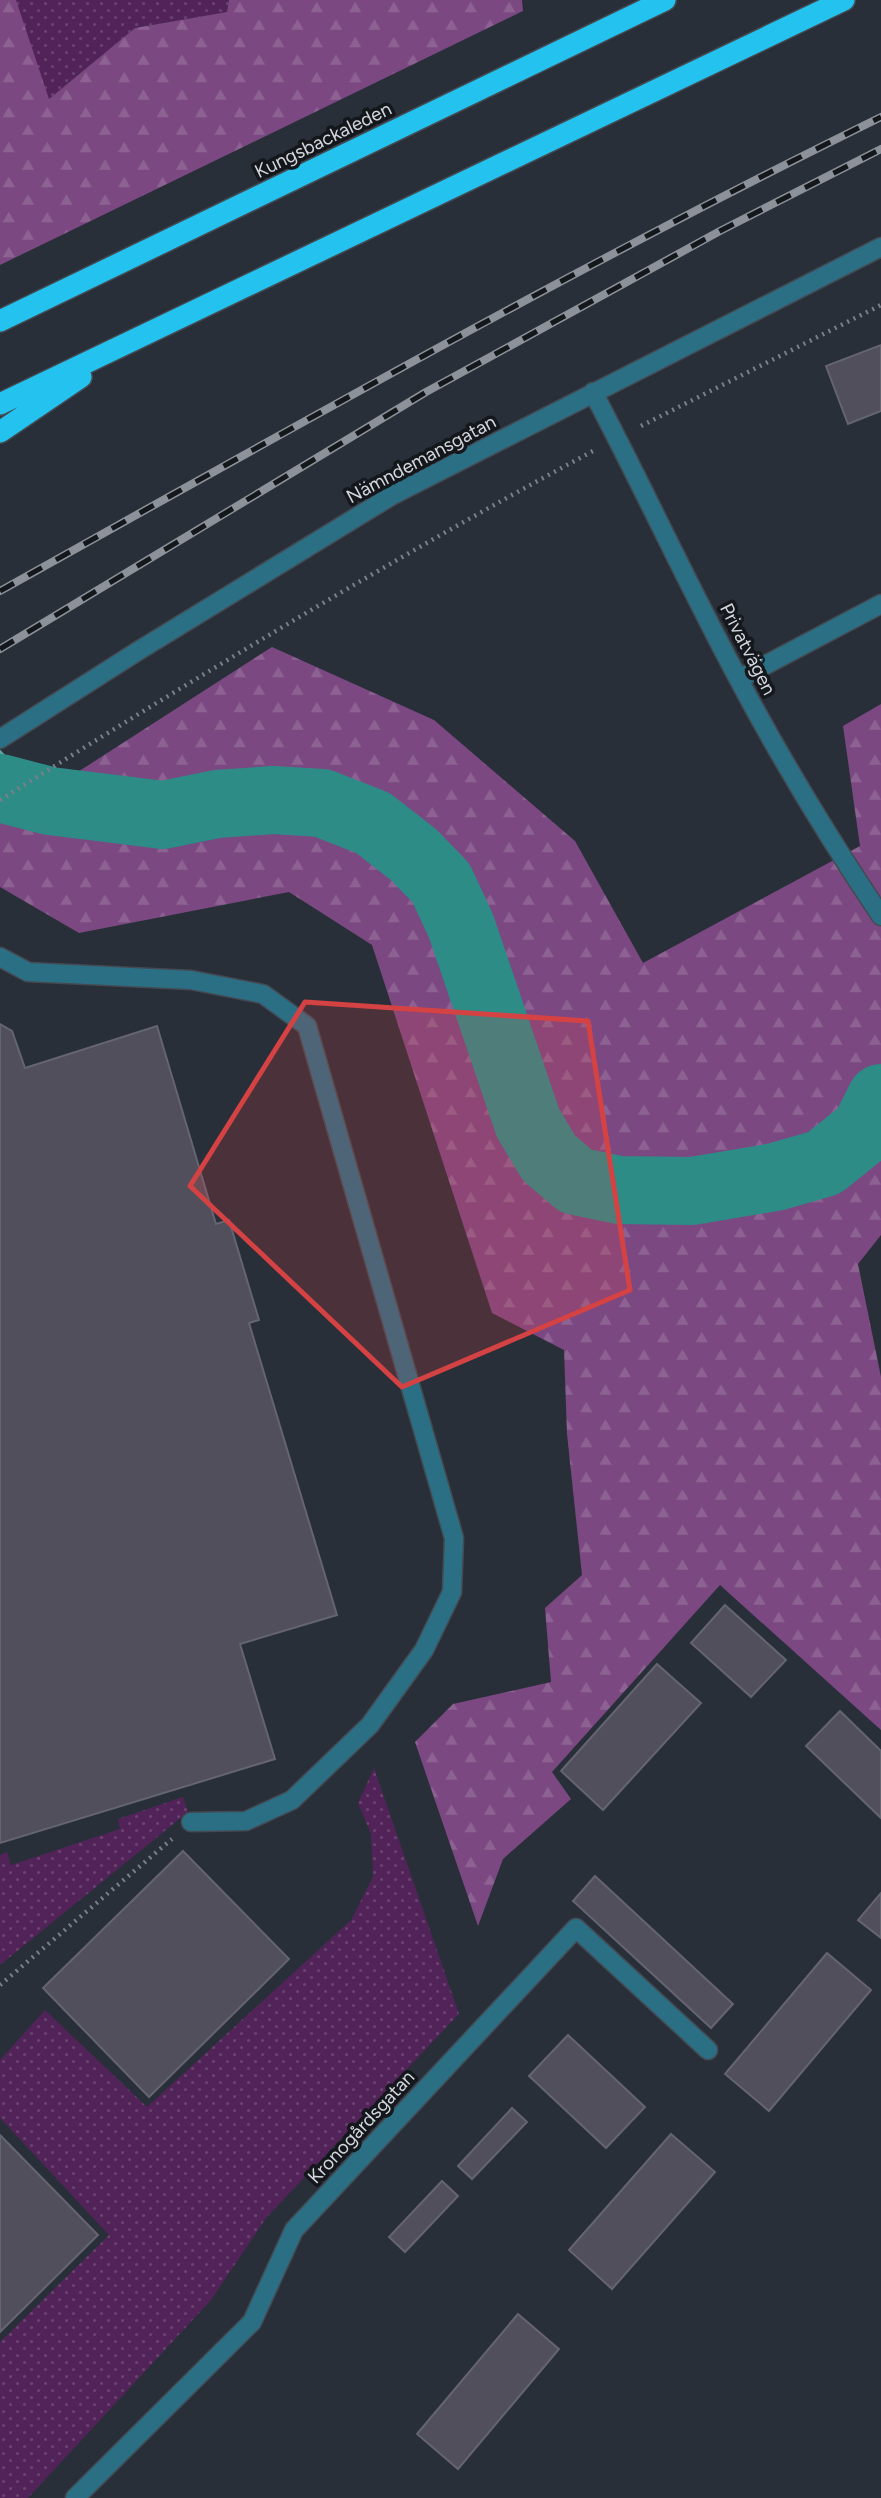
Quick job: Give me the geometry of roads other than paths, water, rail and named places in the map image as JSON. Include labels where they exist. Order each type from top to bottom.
[{"type":"highway","name":"Kungsbackaleden","points":[[0,321],[666,0]]},
{"type":"highway","points":[[0,404],[844,0]]},
{"type":"highway","points":[[0,432],[144,335]]},
{"type":"street","name":"Nämndemansgatan","points":[[0,739],[391,496],[881,247]]},
{"type":"street","name":"Privatvägen","points":[[593,392],[738,679],[793,777],[880,915]]},
{"type":"street","points":[[738,679],[881,604]]},
{"type":"street","points":[[0,957],[28,972],[191,980],[263,994],[307,1026],[454,1538],[453,1592],[424,1650],[370,1725],[292,1800],[246,1821],[191,1822]]},
{"type":"street","name":"Kronogårdsgatan","points":[[75,2498],[252,2322],[294,2230],[576,1928],[708,2050]]},
{"type":"waterway","points":[[0,788],[50,801],[163,815],[217,804],[273,800],[322,803],[373,823],[414,855],[441,883],[461,926],[528,1123],[549,1158],[576,1181],[619,1190],[692,1191],[775,1177],[824,1163],[865,1130],[881,1098]]},
{"type":"railway","points":[[0,591],[547,289],[881,117]]},
{"type":"railway","points":[[0,649],[426,392],[720,231],[881,149]]}]
